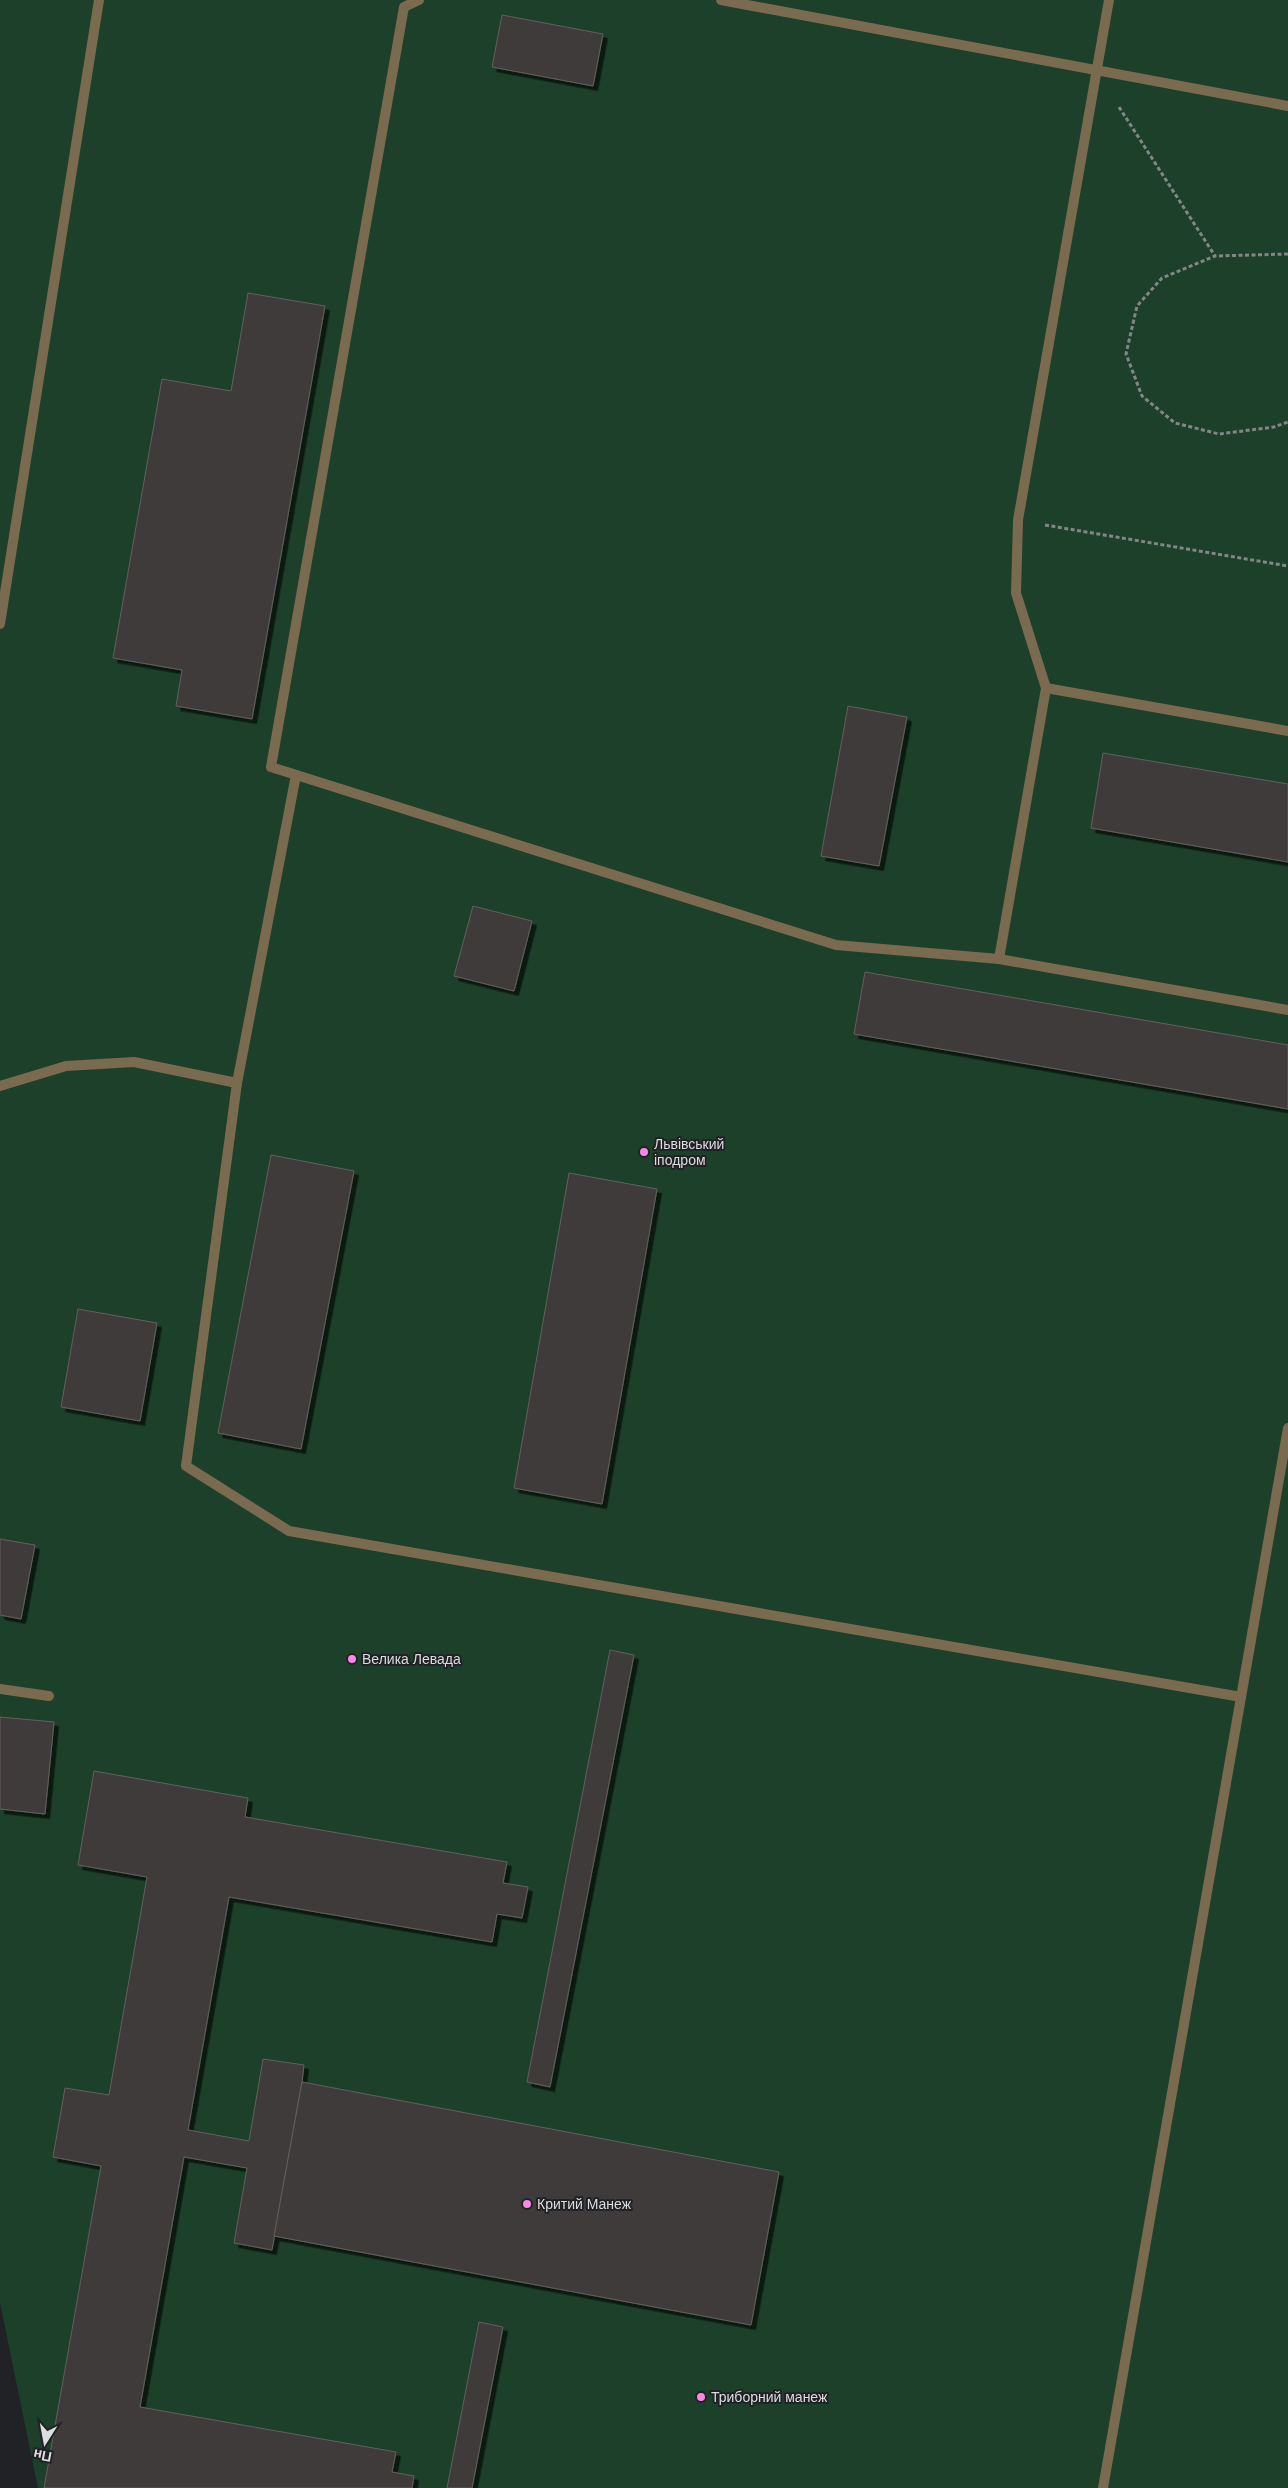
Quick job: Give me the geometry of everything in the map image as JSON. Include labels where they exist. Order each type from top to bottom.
[{"type":"lane","points":[[0,624],[99,0]]},
{"type":"lane","points":[[419,0],[404,7],[271,767],[836,945],[999,959],[1288,1010]]},
{"type":"lane","points":[[721,0],[1288,106]]},
{"type":"lane","points":[[999,959],[1046,688],[1016,594],[1018,520],[1095,70],[1109,0]]},
{"type":"lane","points":[[1046,688],[1288,731]]},
{"type":"lane","points":[[296,775],[237,1083],[186,1466],[289,1531],[1241,1696]]},
{"type":"lane","points":[[0,1086],[66,1066],[134,1062],[237,1083]]},
{"type":"lane","points":[[1103,2488],[1288,1428]]},
{"type":"lane","points":[[0,1689],[49,1696]]},
{"type":"path","points":[[1095,70],[1215,256]]},
{"type":"path","points":[[1288,254],[1215,256],[1162,278],[1137,306],[1126,354],[1142,396],[1175,423],[1218,434],[1274,427],[1288,422]]},
{"type":"path","points":[[1018,520],[1288,566]]},
{"type":"green space","name":"Львівський іподром","points":[[0,0],[1288,0],[1288,2488],[38,2488],[0,2303]]},
{"type":"building","points":[[502,15],[603,34],[593,86],[492,67]]},
{"type":"building","points":[[248,293],[325,306],[252,719],[176,706],[182,670],[113,658],[162,379],[231,391]]},
{"type":"building","points":[[848,706],[907,717],[879,866],[821,856]]},
{"type":"building","points":[[1103,753],[1288,784],[1288,862],[1091,828]]},
{"type":"building","points":[[473,906],[532,921],[514,991],[454,976]]},
{"type":"building","points":[[865,972],[1288,1045],[1288,1109],[854,1034]]},
{"type":"building","points":[[271,1155],[354,1171],[301,1449],[218,1433]]},
{"type":"building","points":[[569,1173],[657,1189],[602,1504],[514,1488]]},
{"type":"building","points":[[78,1309],[157,1323],[140,1421],[61,1407]]},
{"type":"building","points":[[0,1539],[35,1545],[21,1619],[0,1615]]},
{"type":"building","points":[[610,1650],[634,1655],[550,2087],[527,2082]]},
{"type":"building","points":[[0,1717],[54,1722],[45,1814],[0,1809]]},
{"type":"building","points":[[94,1771],[248,1798],[245,1817],[507,1862],[503,1883],[528,1887],[522,1918],[497,1914],[492,1942],[229,1897],[188,2130],[249,2141],[263,2059],[304,2065],[302,2082],[272,2250],[234,2243],[247,2168],[184,2157],[140,2407],[396,2452],[392,2472],[414,2476],[412,2488],[44,2488],[101,2166],[53,2157],[65,2088],[109,2095],[147,1877],[78,1865]]},
{"type":"building","name":"Критий Манеж","points":[[302,2082],[779,2172],[751,2325],[274,2236]]},
{"type":"building","points":[[479,2322],[503,2327],[472,2488],[447,2488]]},
{"type":"place","name":"Львівський іподром","points":[[644,1152]]},
{"type":"place","name":"Велика Левада","points":[[352,1659]]},
{"type":"place","name":"Критий Манеж","points":[[527,2204]]},
{"type":"place","name":"Триборний манеж","points":[[701,2397]]}]
